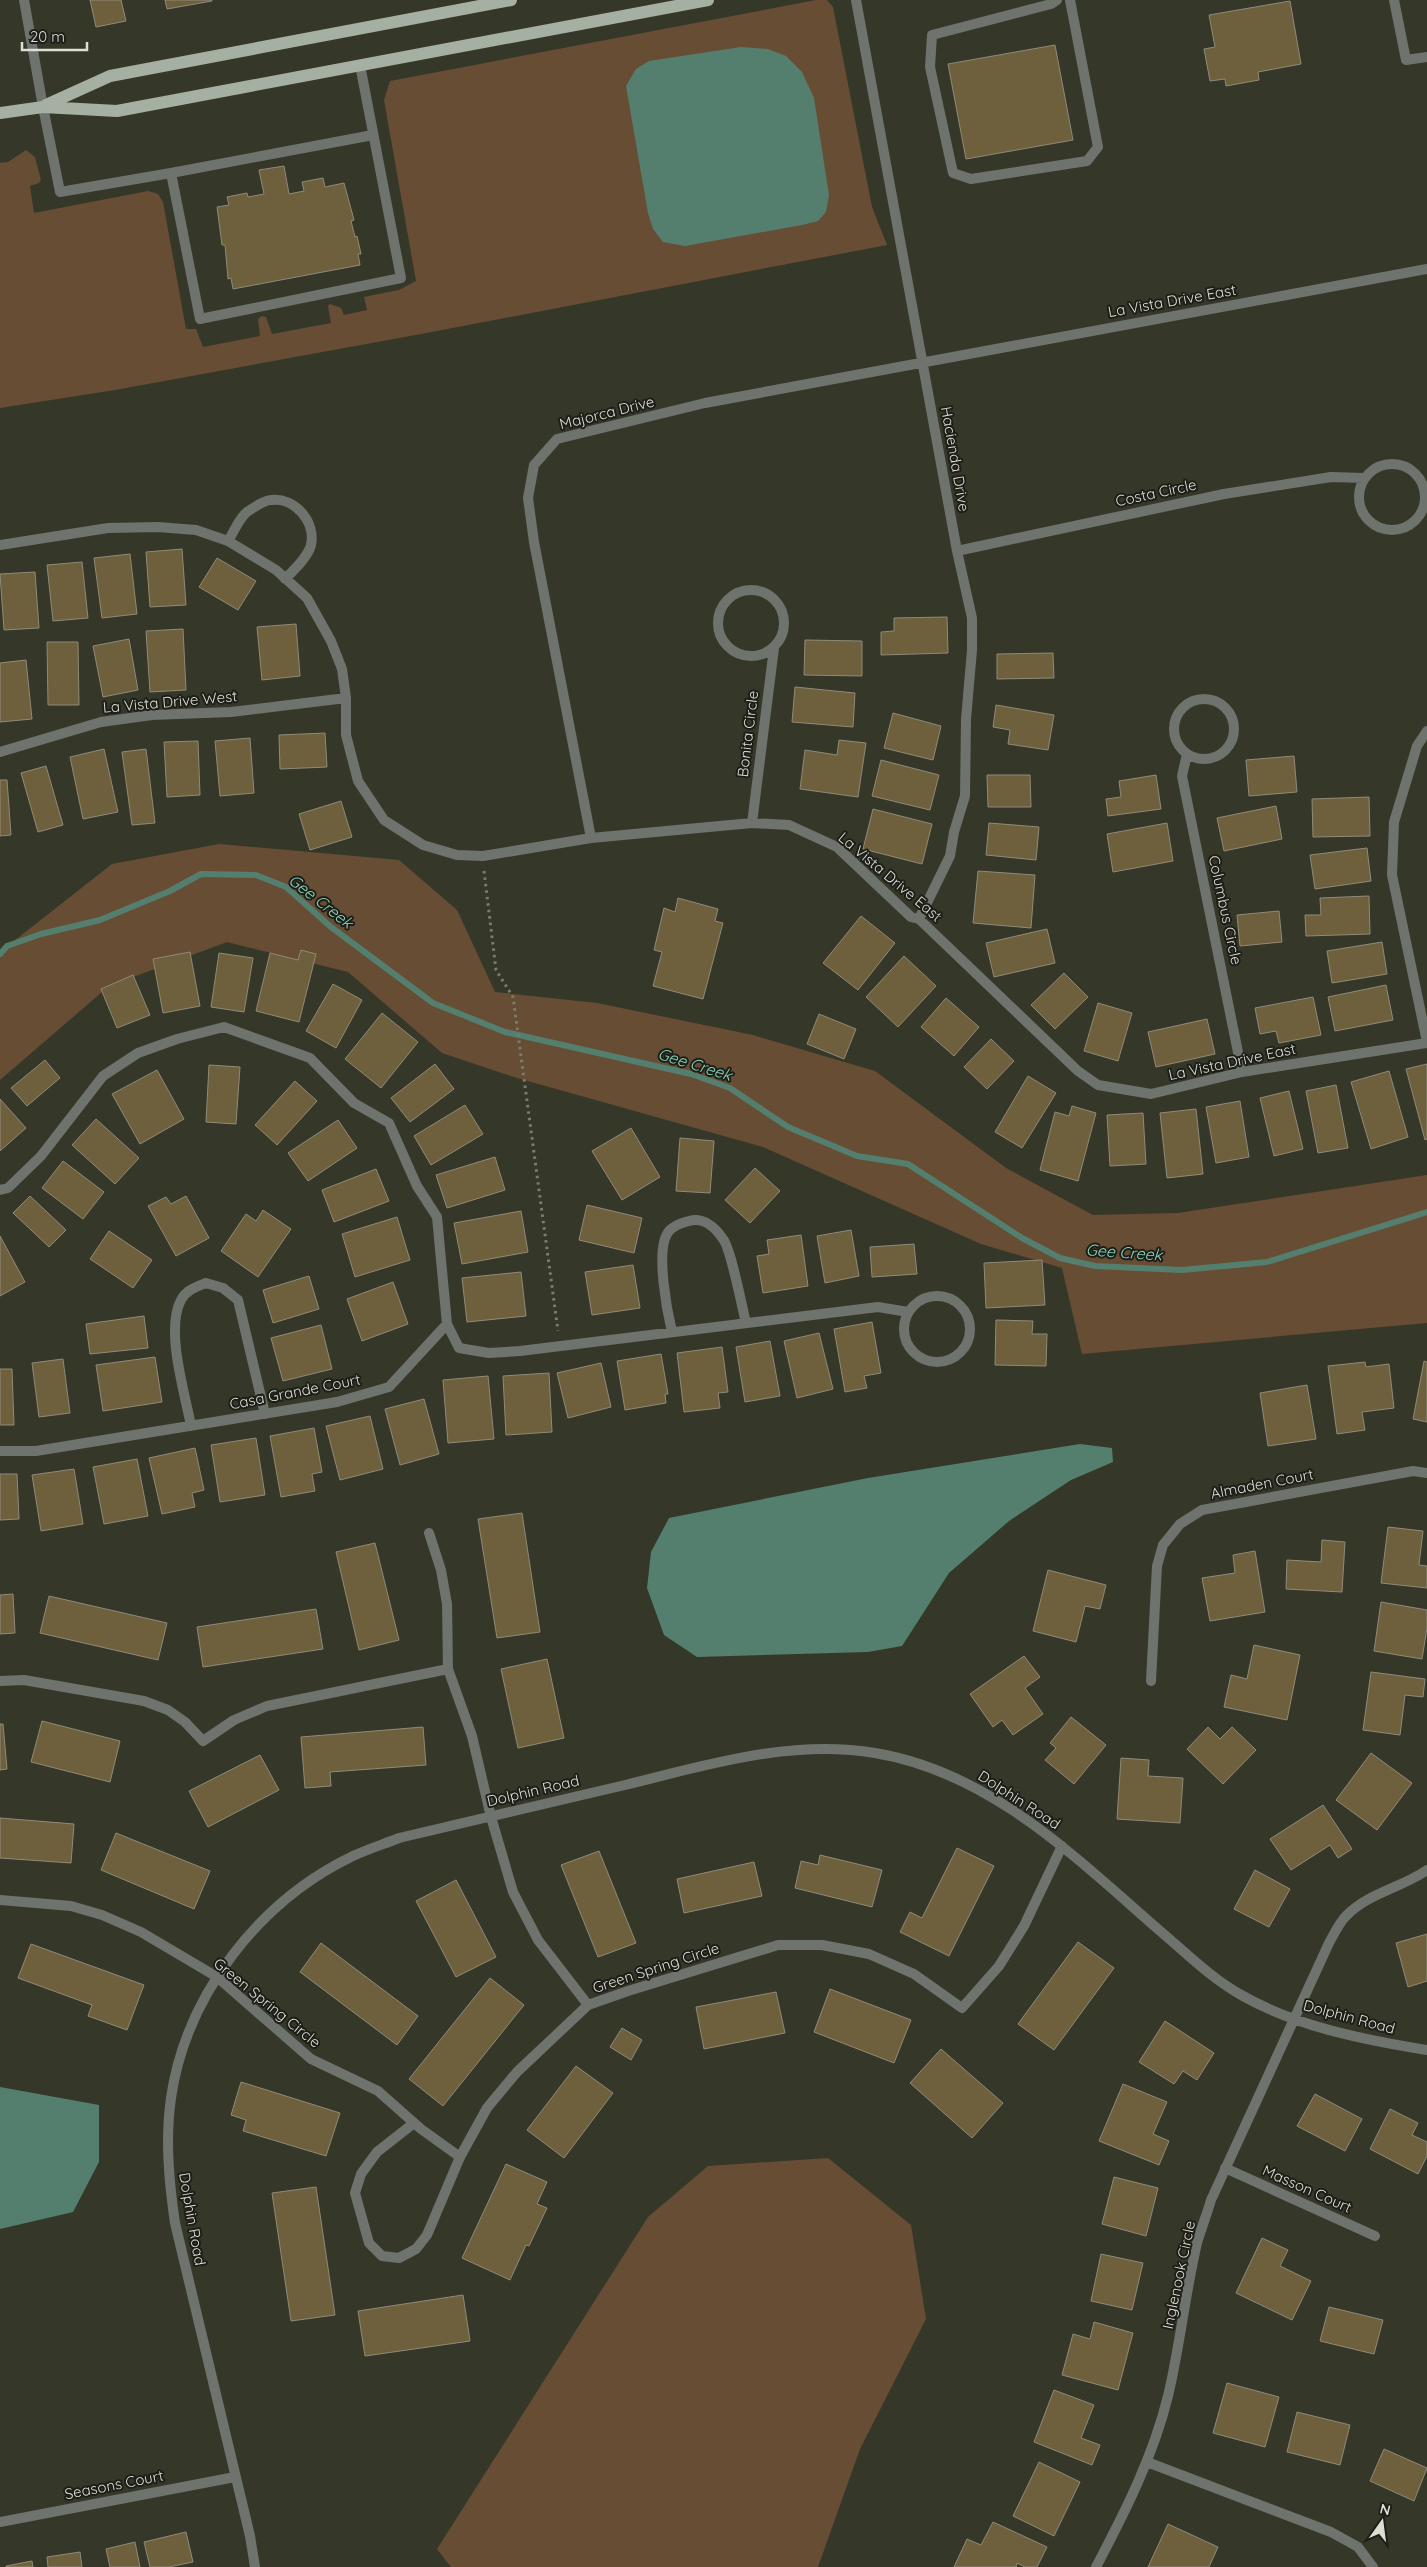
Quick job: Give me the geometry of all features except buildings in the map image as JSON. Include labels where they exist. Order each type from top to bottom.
[{"type":"main road","points":[[43,106],[110,76],[511,0]]},
{"type":"main road","points":[[0,113],[43,106],[117,111],[708,0]]},
{"type":"street","points":[[24,0],[60,192],[373,135]]},
{"type":"street","name":"Hacienda Drive","points":[[856,0],[957,551],[972,618],[972,650],[966,719],[965,796],[954,832],[950,856],[919,919]]},
{"type":"street","points":[[1057,0],[1051,4],[932,35],[930,67],[953,172],[970,179],[1087,161],[1098,147],[1070,0]]},
{"type":"street","points":[[1394,0],[1406,60],[1427,57]]},
{"type":"street","points":[[171,173],[200,319],[401,278],[360,65]]},
{"type":"street","name":"La Vista Drive East","points":[[922,362],[1427,269]]},
{"type":"street","name":"Majorca Drive","points":[[591,838],[534,542],[528,498],[534,466],[557,439],[705,403],[922,362]]},
{"type":"street","points":[[1385,463],[1399,463],[1411,468],[1420,477],[1426,489],[1426,503],[1421,515],[1412,525],[1400,530],[1386,530],[1374,525],[1365,516],[1359,504],[1359,490],[1364,478],[1373,469],[1385,463]]},
{"type":"street","name":"Costa Circle","points":[[957,551],[1224,494],[1331,477],[1364,478]]},
{"type":"street","points":[[228,541],[246,513],[270,500],[281,500],[295,506],[310,527],[310,545],[298,565],[286,579]]},
{"type":"street","name":"La Vista Drive East","points":[[0,545],[108,528],[158,527],[196,530],[228,541],[276,570],[307,598],[331,641],[342,669],[346,698],[346,735],[358,781],[384,820],[423,845],[457,855],[483,856],[591,838],[752,823],[789,825],[837,847],[911,917],[919,919],[1064,1058],[1098,1085],[1152,1094],[1242,1072],[1427,1042]]},
{"type":"street","name":"Bonita Circle","points":[[752,823],[774,648],[781,640],[784,619],[775,600],[756,591],[735,594],[727,601],[718,621],[719,632],[732,650],[754,656],[764,654],[774,648]]},
{"type":"street","name":"La Vista Drive West","points":[[0,752],[101,722],[152,715],[231,712],[346,698]]},
{"type":"street","points":[[1197,699],[1209,699],[1220,703],[1228,711],[1233,722],[1234,734],[1230,745],[1221,754],[1210,759],[1198,758],[1187,754],[1178,746],[1174,735],[1173,723],[1178,712],[1186,704],[1197,699]]},
{"type":"street","points":[[1427,730],[1417,746],[1394,822],[1392,875],[1427,1042]]},
{"type":"street","name":"Columbus Circle","points":[[1187,754],[1182,776],[1242,1072]]},
{"type":"street","points":[[0,1190],[8,1188],[41,1156],[102,1076],[138,1053],[177,1039],[224,1027],[310,1058],[354,1103],[389,1123],[417,1186],[437,1217],[446,1324],[459,1348],[489,1353],[560,1347],[878,1307],[908,1312]]},
{"type":"street","points":[[672,1332],[664,1298],[662,1260],[666,1234],[679,1223],[694,1219],[709,1223],[725,1240],[746,1323]]},
{"type":"street","points":[[191,1426],[175,1337],[176,1317],[181,1300],[187,1292],[206,1283],[223,1288],[238,1300],[265,1414]]},
{"type":"street","points":[[942,1296],[954,1301],[964,1310],[969,1321],[970,1334],[965,1346],[957,1356],[945,1362],[932,1362],[919,1358],[910,1349],[904,1337],[903,1324],[908,1312],[917,1302],[929,1297],[942,1296]]},
{"type":"street","name":"Casa Grande Court","points":[[0,1451],[36,1451],[337,1402],[389,1387],[446,1324]]},
{"type":"street","name":"Almaden Court","points":[[1151,1681],[1157,1566],[1163,1545],[1180,1524],[1202,1510],[1413,1471],[1427,1473]]},
{"type":"street","points":[[429,1533],[441,1570],[447,1604],[448,1669],[472,1736],[491,1816],[513,1892],[534,1932],[588,2005]]},
{"type":"street","points":[[0,1681],[24,1680],[144,1701],[168,1710],[185,1722],[202,1740],[234,1720],[267,1706],[448,1669]]},
{"type":"street","name":"Dolphin Road","points":[[255,2567],[250,2536],[175,2223],[168,2158],[171,2098],[180,2058],[194,2021],[216,1977],[242,1941],[269,1914],[306,1884],[353,1856],[399,1838],[755,1754],[824,1748],[876,1753],[925,1766],[951,1776],[969,1784],[1019,1814],[1062,1846],[1208,1973],[1244,1997],[1296,2019],[1372,2042],[1427,2050]]},
{"type":"street","name":"Green Spring Circle","points":[[0,1900],[71,1906],[102,1915],[141,1932],[216,1977],[310,2059],[378,2091],[414,2123],[460,2156],[493,2101],[517,2072],[588,2005],[778,1945],[822,1945],[868,1954],[914,1974],[962,2008],[999,1966],[1024,1926],[1062,1846]]},
{"type":"street","points":[[1296,2019],[1329,1943],[1345,1917],[1373,1896],[1416,1878],[1427,1870]]},
{"type":"street","name":"Inglenook Circle","points":[[1096,2567],[1126,2509],[1147,2462],[1169,2390],[1197,2243],[1211,2200],[1296,2019]]},
{"type":"street","points":[[414,2123],[377,2152],[361,2174],[355,2193],[359,2214],[369,2243],[382,2256],[399,2258],[416,2249],[427,2235],[460,2156]]},
{"type":"street","name":"Masson Court","points":[[1226,2168],[1375,2236]]},
{"type":"street","points":[[1147,2462],[1331,2532],[1358,2547],[1373,2567]]},
{"type":"street","name":"Seasons Court","points":[[0,2522],[235,2477]]},
{"type":"path","points":[[483,856],[496,970],[513,997],[560,1347]]},
{"type":"shaded area","points":[[816,0],[827,0],[833,7],[872,207],[887,245],[421,334],[115,390],[0,408],[0,163],[8,162],[26,150],[35,157],[41,180],[39,183],[30,186],[34,213],[148,191],[158,194],[163,202],[186,329],[196,329],[203,347],[260,336],[258,319],[262,316],[266,317],[272,334],[331,323],[328,306],[330,304],[341,308],[344,315],[367,310],[364,297],[399,290],[416,281],[384,100],[390,81]]},
{"type":"shaded area","points":[[741,47],[768,49],[786,56],[802,72],[814,98],[829,195],[826,212],[818,221],[802,225],[685,246],[663,242],[653,229],[648,213],[626,86],[636,69],[649,61]]},
{"type":"shaded area","points":[[219,844],[399,860],[457,910],[495,992],[597,1003],[753,1035],[875,1071],[1006,1168],[1093,1215],[1178,1213],[1427,1175],[1427,1323],[1082,1354],[1062,1268],[981,1244],[763,1147],[517,1078],[442,1053],[348,972],[227,942],[109,986],[0,1080],[0,952],[112,864]]},
{"type":"shaded area","points":[[1080,1444],[1112,1448],[1113,1462],[1071,1480],[1009,1521],[949,1573],[902,1646],[868,1652],[697,1657],[664,1635],[647,1588],[651,1552],[669,1518],[868,1478]]},
{"type":"shaded area","points":[[0,2087],[99,2105],[99,2162],[73,2212],[0,2229]]},
{"type":"shaded area","points":[[828,2158],[911,2225],[926,2319],[860,2449],[818,2567],[451,2567],[437,2549],[648,2217],[708,2166]]},
{"type":"waterway","name":"Gee Creek","points":[[0,954],[7,946],[41,934],[100,920],[170,891],[201,874],[256,875],[286,887],[331,927],[433,1003],[505,1032],[691,1074],[730,1088],[788,1127],[857,1156],[908,1164],[1022,1238],[1060,1258],[1095,1266],[1182,1270],[1267,1262],[1427,1212]]}]
